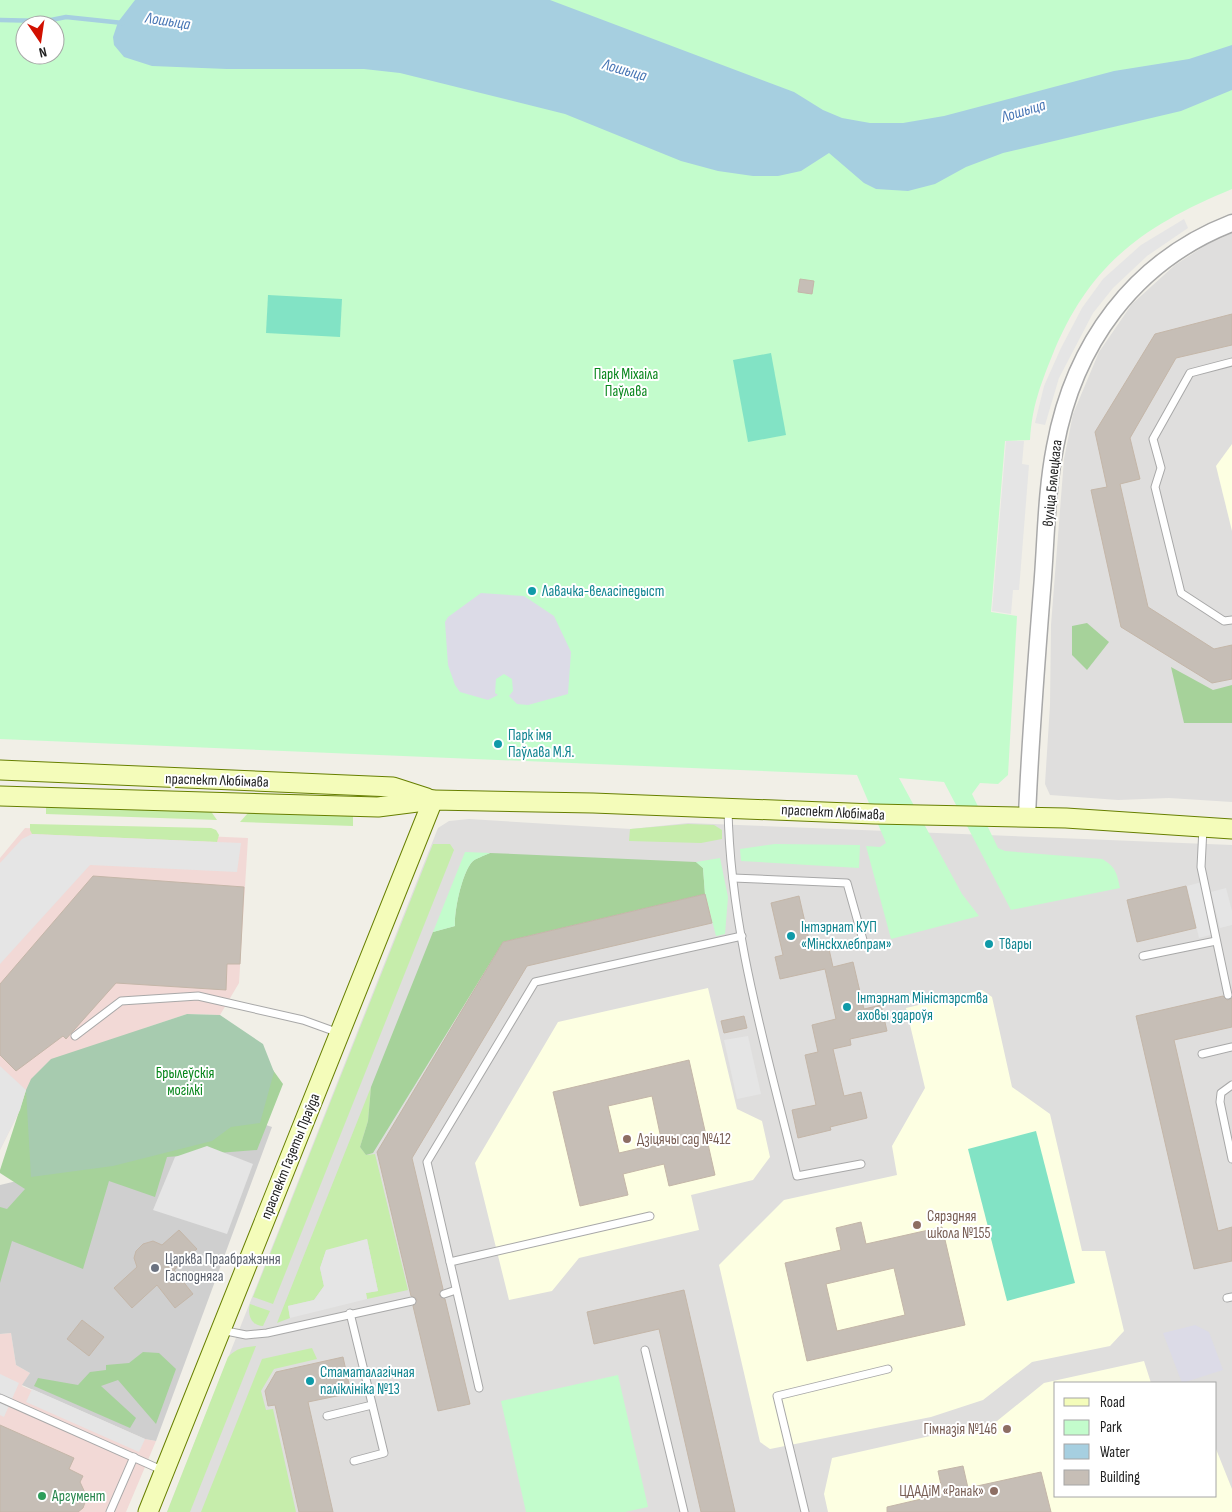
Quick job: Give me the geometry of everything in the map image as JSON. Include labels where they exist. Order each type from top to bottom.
[{"type":"main road","name":"праспект Любімава","points":[[0,770],[393,787],[433,800]]},
{"type":"main road","name":"праспект Любімава","points":[[0,796],[378,807],[433,800],[728,807],[874,814],[1027,817],[1232,830]]},
{"type":"main road","name":"праспект Газеты Праўда","points":[[148,1512],[433,800]]},
{"type":"street","name":"вуліца Бялецкага","points":[[1027,817],[1051,478],[1054,448],[1065,405],[1087,352],[1103,325],[1130,289],[1164,260],[1232,223]]},
{"type":"lane","points":[[1232,362],[1190,373],[1153,439],[1161,468],[1155,487],[1181,593],[1224,621],[1232,620]]},
{"type":"lane","points":[[728,807],[733,878],[750,981],[796,1176],[861,1164]]},
{"type":"lane","points":[[1203,827],[1201,867],[1228,995]]},
{"type":"lane","points":[[733,878],[847,883],[863,940]]},
{"type":"lane","points":[[479,1388],[427,1162],[535,982],[742,936]]},
{"type":"lane","points":[[1143,956],[1216,941]]},
{"type":"lane","points":[[75,1036],[121,1001],[198,996],[302,1020],[340,1033]]},
{"type":"lane","points":[[1202,1054],[1232,1047]]},
{"type":"lane","points":[[1232,1085],[1221,1093],[1220,1102],[1232,1159]]},
{"type":"lane","points":[[450,1262],[650,1216]]},
{"type":"lane","points":[[444,1294],[456,1290]]},
{"type":"lane","points":[[221,1330],[246,1335],[267,1333],[412,1300]]},
{"type":"lane","points":[[350,1314],[384,1453],[354,1461]]},
{"type":"lane","points":[[645,1350],[684,1512]]},
{"type":"lane","points":[[805,1512],[777,1396],[888,1369]]},
{"type":"lane","points":[[0,1398],[165,1471]]},
{"type":"lane","points":[[327,1416],[372,1405]]},
{"type":"lane","points":[[110,1512],[134,1457]]},
{"type":"shaded area","points":[[1184,219],[1188,228],[1147,256],[1113,288],[1093,313],[1059,378],[1045,425],[1035,423],[1044,386],[1061,348],[1082,308],[1103,279],[1141,245]]},
{"type":"shaded area","points":[[1232,233],[1232,802],[1169,798],[1118,800],[1050,795],[1045,784],[1050,705],[1051,625],[1064,459],[1073,414],[1099,352],[1132,304],[1175,265],[1206,245]]},
{"type":"shaded area","points":[[1006,441],[1024,441],[1022,464],[1029,465],[1019,590],[1013,590],[1011,614],[992,611]]},
{"type":"shaded area","points":[[1232,444],[1232,531],[1216,466]]},
{"type":"shaded area","points":[[481,593],[524,596],[554,616],[571,652],[568,694],[528,705],[517,704],[509,696],[513,691],[512,679],[504,674],[496,679],[495,693],[498,695],[488,700],[460,692],[455,685],[448,665],[445,622],[448,617]]},
{"type":"shaded area","points":[[469,819],[631,829],[688,823],[1232,845],[1232,1512],[167,1512],[438,828],[449,821]]},
{"type":"shaded area","points":[[25,828],[248,838],[239,983],[220,1015],[187,1014],[145,1028],[26,1090],[20,1110],[0,1150],[0,858]]},
{"type":"shaded area","points":[[32,834],[241,843],[237,872],[90,865],[0,964],[0,863],[22,839]]},
{"type":"shaded area","points":[[1202,882],[1214,934],[1199,938],[1187,886]]},
{"type":"shaded area","points":[[1226,888],[1232,911],[1232,925],[1220,928],[1211,892]]},
{"type":"shaded area","name":"Дзіцячы сад №412","points":[[708,988],[737,1109],[762,1121],[770,1157],[753,1180],[691,1195],[699,1230],[579,1258],[552,1291],[509,1300],[475,1163],[558,1022]]},
{"type":"shaded area","name":"Сярэдняя школа №155","points":[[982,990],[992,997],[1012,1087],[1050,1114],[1082,1251],[1105,1251],[1124,1331],[1110,1346],[1032,1362],[983,1400],[931,1417],[770,1449],[760,1442],[719,1265],[784,1200],[897,1175],[892,1146],[925,1088],[906,1008]]},
{"type":"shaded area","points":[[748,1036],[761,1094],[737,1099],[724,1040]]},
{"type":"shaded area","points":[[0,1066],[26,1090],[20,1110],[0,1150]]},
{"type":"shaded area","points":[[260,1123],[272,1127],[156,1441],[145,1439],[22,1385],[30,1373],[16,1365],[11,1333],[0,1334],[0,1185]]},
{"type":"shaded area","points":[[207,1146],[253,1164],[227,1234],[153,1210],[175,1157]]},
{"type":"shaded area","points":[[367,1239],[378,1291],[366,1293],[367,1299],[290,1318],[288,1306],[314,1300],[324,1286],[320,1268],[326,1250]]},
{"type":"shaded area","points":[[1195,1325],[1209,1332],[1223,1370],[1182,1382],[1163,1333]]},
{"type":"shaded area","points":[[11,1333],[16,1365],[30,1373],[22,1386],[145,1439],[156,1441],[126,1512],[0,1512],[0,1334]]},
{"type":"shaded area","name":"Гімназія №146","points":[[1144,1361],[1151,1382],[1054,1382],[1054,1497],[1217,1497],[1217,1452],[1232,1489],[1232,1512],[828,1512],[824,1494],[832,1458],[997,1421],[1044,1383]]},
{"type":"shaded area","points":[[0,1374],[19,1383],[4,1417],[0,1415]]},
{"type":"shaded area","points":[[32,1389],[145,1439],[139,1452],[26,1402]]},
{"type":"green space","name":"Парк Міхаіла Паўлава","points":[[0,0],[1232,0],[1232,189],[1200,203],[1146,234],[1122,252],[1102,272],[1083,296],[1052,356],[1037,397],[1030,440],[1005,441],[991,612],[1017,616],[1008,775],[998,784],[980,783],[972,794],[998,848],[1005,851],[1102,859],[1115,870],[1120,888],[1011,910],[944,782],[899,778],[962,894],[979,916],[891,939],[866,846],[880,847],[886,843],[857,775],[0,739]]},
{"type":"green space","points":[[268,295],[342,299],[340,337],[266,333]]},
{"type":"green space","points":[[771,353],[786,435],[748,442],[733,360]]},
{"type":"green space","points":[[1087,623],[1109,642],[1087,670],[1072,655],[1072,626]]},
{"type":"green space","points":[[1171,667],[1213,690],[1232,685],[1232,723],[1184,723]]},
{"type":"green space","points":[[46,806],[210,810],[217,820],[46,814]]},
{"type":"green space","points":[[248,813],[353,816],[353,826],[240,822]]},
{"type":"green space","points":[[30,824],[211,828],[216,830],[219,835],[217,842],[32,834]]},
{"type":"green space","points":[[688,824],[714,825],[722,830],[722,839],[701,843],[629,841],[630,829]]},
{"type":"green space","points":[[433,844],[450,844],[454,850],[273,1304],[253,1297]]},
{"type":"green space","points":[[775,844],[860,845],[859,868],[741,861],[740,849]]},
{"type":"green space","points":[[465,852],[490,853],[478,858],[468,867],[459,892],[455,926],[433,932]]},
{"type":"green space","points":[[490,853],[696,862],[703,868],[705,894],[503,942],[373,1153],[366,1155],[360,1147],[368,1121],[371,1087],[433,932],[455,926],[459,892],[468,867],[478,858]]},
{"type":"green space","points":[[720,858],[728,897],[725,934],[716,936],[705,894],[703,868],[696,862]]},
{"type":"green space","name":"Брылеўскія могілкі","points":[[187,1014],[220,1015],[263,1044],[274,1072],[260,1123],[231,1127],[212,1141],[113,1166],[31,1177],[26,1090],[31,1079],[51,1059]]},
{"type":"green space","name":"Брылеўскія могілкі","points":[[255,1045],[283,1084],[257,1150],[167,1157],[155,1197],[109,1181],[83,1269],[12,1241],[0,1283],[0,1207],[7,1209],[25,1189],[0,1173],[0,1170],[26,1090]]},
{"type":"green space","points":[[371,1087],[368,1121],[360,1147],[366,1155],[375,1154],[408,1290],[367,1299],[366,1293],[378,1291],[367,1239],[326,1251],[320,1268],[324,1286],[314,1300],[288,1306],[290,1318],[277,1323]]},
{"type":"green space","points":[[1036,1131],[1075,1283],[1007,1301],[968,1149]]},
{"type":"green space","points":[[250,1304],[270,1311],[263,1326],[255,1324],[251,1319],[249,1312]]},
{"type":"green space","points":[[256,1346],[190,1512],[167,1512],[228,1357],[237,1350]]},
{"type":"green space","points":[[312,1348],[317,1359],[274,1369],[261,1391],[266,1410],[273,1409],[296,1512],[201,1512],[262,1359]]},
{"type":"green space","points":[[143,1352],[159,1353],[176,1369],[156,1424],[118,1380],[101,1386],[136,1418],[130,1428],[34,1386],[38,1378],[78,1385],[90,1372],[106,1370],[106,1365],[129,1363]]},
{"type":"green space","points":[[618,1375],[648,1507],[625,1512],[526,1512],[501,1401]]},
{"type":"water","points":[[135,0],[550,0],[794,92],[823,110],[842,118],[870,123],[903,123],[944,116],[1114,71],[1189,59],[1232,45],[1232,90],[1181,111],[1003,153],[966,167],[935,184],[908,191],[876,189],[864,183],[829,153],[801,171],[778,176],[753,176],[718,171],[681,161],[565,114],[400,73],[364,69],[227,69],[152,66],[124,57],[114,45],[113,37],[118,22]]},
{"type":"building","points":[[800,279],[814,281],[812,294],[798,292]]},
{"type":"building","points":[[1232,314],[1232,345],[1176,358],[1130,438],[1140,479],[1120,484],[1148,607],[1214,649],[1232,645],[1232,679],[1212,683],[1121,627],[1091,490],[1107,487],[1095,432],[1155,334]]},
{"type":"building","points":[[93,876],[244,887],[240,964],[227,964],[226,990],[116,983],[66,1039],[63,1036],[16,1071],[0,1055],[0,984]]},
{"type":"building","points":[[1186,886],[1196,928],[1137,942],[1127,900]]},
{"type":"building","points":[[705,894],[712,923],[527,966],[412,1158],[443,1289],[439,1295],[445,1299],[470,1404],[438,1411],[413,1306],[417,1299],[411,1296],[377,1152],[503,942]]},
{"type":"building","points":[[799,896],[810,944],[827,940],[833,967],[853,962],[864,1009],[881,1005],[887,1031],[850,1039],[851,1045],[833,1049],[844,1096],[861,1092],[867,1118],[830,1127],[831,1130],[798,1138],[792,1110],[816,1105],[805,1055],[818,1052],[812,1025],[836,1019],[825,969],[780,979],[775,957],[783,955],[771,903]]},
{"type":"building","points":[[1223,996],[1227,1000],[1232,998],[1232,1027],[1174,1040],[1218,1231],[1232,1227],[1232,1261],[1194,1269],[1136,1016]]},
{"type":"building","points":[[744,1016],[747,1028],[724,1033],[721,1021]]},
{"type":"building","points":[[689,1060],[715,1175],[669,1186],[664,1164],[623,1174],[628,1195],[580,1206],[553,1092]],"holes":[[[652,1096],[662,1143],[619,1153],[608,1106]]]},
{"type":"building","points":[[861,1222],[866,1244],[942,1227],[965,1325],[807,1361],[785,1263],[841,1250],[836,1228]],"holes":[[[894,1268],[905,1315],[837,1331],[826,1284]]]},
{"type":"building","name":"Царква Праабражэння Гасподняга","points":[[179,1230],[197,1249],[174,1270],[193,1294],[175,1308],[157,1285],[132,1308],[114,1288],[137,1267],[134,1258],[136,1251],[143,1244],[153,1241],[162,1245]]},
{"type":"building","points":[[684,1290],[735,1512],[701,1512],[659,1329],[594,1344],[587,1312]]},
{"type":"building","points":[[82,1320],[104,1337],[89,1356],[67,1339]]},
{"type":"building","points":[[343,1357],[351,1393],[308,1402],[333,1512],[299,1512],[275,1405],[268,1406],[265,1391],[276,1372]]},
{"type":"building","points":[[0,1425],[74,1458],[69,1469],[83,1476],[80,1482],[87,1497],[83,1508],[78,1512],[0,1512]]},
{"type":"building","name":"ЦДАДіМ «Ранак»","points":[[963,1466],[968,1488],[1041,1472],[1051,1512],[887,1512],[887,1507],[943,1494],[938,1471]]},
{"type":"waterway","name":"Лошыца","points":[[0,20],[46,21],[66,17],[123,23]]},
{"type":"place","name":"Лавачка-веласіпедыст","points":[[532,591]]},
{"type":"place","name":"Парк імя Паўлава М.Я.","points":[[498,744]]},
{"type":"place","name":"Інтэрнат КУП «Мінскхлебпрам»","points":[[791,936]]},
{"type":"place","name":"Твары","points":[[989,944]]},
{"type":"place","name":"Інтэрнат Міністэрства аховы здароўя","points":[[847,1007]]},
{"type":"place","name":"Дзіцячы сад №412","points":[[627,1139]]},
{"type":"place","name":"Сярэдняя школа №155","points":[[917,1225]]},
{"type":"place","name":"Царква Праабражэння Гасподняга","points":[[155,1268]]},
{"type":"place","name":"Стаматалагічная паліклініка №13","points":[[310,1381]]},
{"type":"place","name":"Гімназія №146","points":[[1007,1429]]},
{"type":"place","name":"ЦДАДіМ «Ранак»","points":[[994,1491]]},
{"type":"place","name":"Аргумент","points":[[42,1496]]}]
